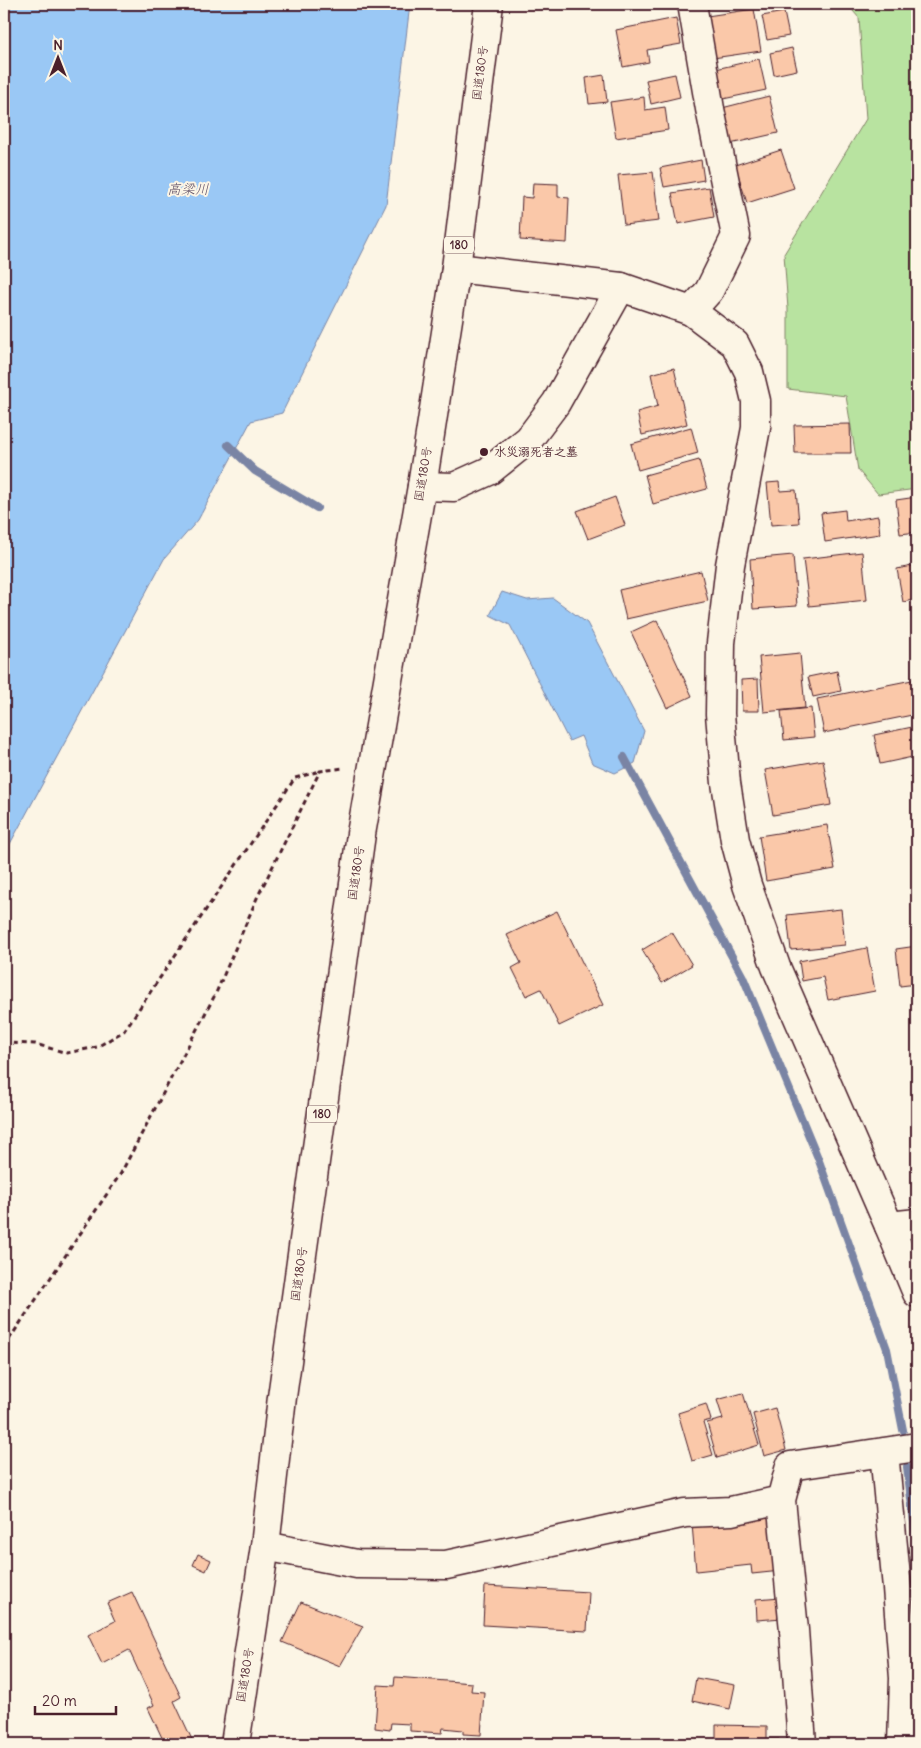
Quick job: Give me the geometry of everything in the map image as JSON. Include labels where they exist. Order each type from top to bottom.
[{"type":"main road","name":"国道180号","points":[[235,1744],[264,1546],[282,1397],[372,765],[422,486],[456,268],[489,4]]},
{"type":"main road","points":[[691,311],[709,291],[736,236],[710,108],[692,4]]},
{"type":"main road","points":[[456,268],[621,288],[691,311],[735,344],[748,372],[756,401],[756,428],[730,565],[721,643],[720,714],[726,783],[735,840],[747,885],[776,966],[917,1293]]},
{"type":"main road","points":[[422,486],[454,487],[489,471],[529,439],[556,403],[621,288]]},
{"type":"main road","points":[[888,1226],[917,1224]]},
{"type":"main road","points":[[802,1744],[794,1630],[781,1500],[790,1466],[917,1447]]},
{"type":"main road","points":[[884,1452],[904,1678],[902,1744]]},
{"type":"main road","points":[[264,1546],[356,1564],[446,1566],[685,1513],[731,1511],[781,1500]]},
{"type":"path","points":[[4,1044],[36,1044],[67,1053],[97,1047],[124,1031],[295,778],[320,771],[372,765]]},
{"type":"path","points":[[4,1347],[121,1173],[216,993],[258,898],[320,771]]},
{"type":"green space","points":[[847,4],[917,4],[917,489],[878,494],[858,470],[846,396],[788,389],[788,309],[784,254],[866,119],[859,18]]},
{"type":"water","name":"高梁川","points":[[4,4],[410,4],[386,205],[282,413],[251,421],[198,520],[164,559],[4,855]]},
{"type":"water","points":[[502,592],[527,600],[553,598],[587,623],[644,731],[635,763],[615,773],[592,763],[581,736],[569,741],[510,625],[490,615]]},
{"type":"building","points":[[754,9],[761,51],[713,58],[707,16]]},
{"type":"building","points":[[784,12],[789,36],[767,40],[762,16]]},
{"type":"building","points":[[676,18],[681,44],[647,50],[649,62],[623,67],[616,30]]},
{"type":"building","points":[[792,48],[797,70],[774,75],[770,53]]},
{"type":"building","points":[[759,59],[766,90],[723,99],[716,69]]},
{"type":"building","points":[[675,74],[680,97],[651,104],[646,80]]},
{"type":"building","points":[[604,75],[607,102],[589,104],[586,78]]},
{"type":"building","points":[[769,96],[778,133],[730,144],[722,108]]},
{"type":"building","points":[[644,97],[645,110],[665,107],[668,130],[616,138],[610,102]]},
{"type":"building","points":[[781,150],[794,188],[747,203],[735,165]]},
{"type":"building","points":[[701,160],[704,180],[664,187],[660,168]]},
{"type":"building","points":[[653,172],[659,221],[624,225],[618,175]]},
{"type":"building","points":[[533,183],[558,184],[558,197],[569,198],[567,243],[520,240],[522,197],[532,198]]},
{"type":"building","points":[[709,187],[714,217],[678,224],[672,193]]},
{"type":"building","points":[[674,368],[687,424],[642,435],[637,412],[658,406],[651,374]]},
{"type":"building","points":[[850,424],[851,453],[795,453],[794,425]]},
{"type":"building","points":[[691,427],[698,453],[638,470],[631,444]]},
{"type":"building","points":[[699,460],[707,489],[653,504],[645,475]]},
{"type":"building","points":[[779,482],[780,491],[796,490],[799,523],[771,525],[767,483]]},
{"type":"building","points":[[615,497],[625,525],[588,539],[577,511]]},
{"type":"building","points":[[917,497],[917,532],[900,534],[896,500]]},
{"type":"building","points":[[845,510],[846,521],[878,516],[880,534],[825,542],[821,513]]},
{"type":"building","points":[[862,552],[867,600],[809,606],[803,559]]},
{"type":"building","points":[[793,555],[797,606],[753,609],[750,559]]},
{"type":"building","points":[[917,565],[917,599],[903,602],[897,569]]},
{"type":"building","points":[[701,571],[708,601],[626,619],[619,590]]},
{"type":"building","points":[[657,620],[692,696],[667,708],[631,632]]},
{"type":"building","points":[[800,653],[805,708],[764,712],[759,657]]},
{"type":"building","points":[[837,671],[841,691],[813,697],[808,677]]},
{"type":"building","points":[[758,679],[759,711],[742,711],[741,680]]},
{"type":"building","points":[[917,679],[917,714],[824,733],[817,699]]},
{"type":"building","points":[[811,708],[814,737],[784,740],[781,711]]},
{"type":"building","points":[[917,726],[917,756],[880,764],[874,735]]},
{"type":"building","points":[[823,760],[831,805],[773,815],[765,770]]},
{"type":"building","points":[[827,825],[835,869],[766,881],[759,836]]},
{"type":"building","points":[[841,909],[845,945],[791,950],[787,915]]},
{"type":"building","points":[[557,911],[603,1005],[559,1026],[541,989],[526,996],[512,968],[521,963],[507,935]]},
{"type":"building","points":[[672,932],[692,965],[662,983],[642,950]]},
{"type":"building","points":[[917,946],[917,984],[900,986],[896,949]]},
{"type":"building","points":[[867,948],[875,991],[828,1000],[823,977],[802,981],[799,961]]},
{"type":"building","points":[[743,1393],[759,1445],[717,1458],[707,1423],[723,1419],[717,1400]]},
{"type":"building","points":[[706,1404],[711,1420],[703,1422],[713,1455],[692,1461],[678,1413]]},
{"type":"building","points":[[775,1408],[786,1450],[764,1456],[753,1414]]},
{"type":"building","points":[[776,1516],[781,1571],[752,1574],[751,1565],[696,1571],[692,1524]]},
{"type":"building","points":[[198,1554],[211,1560],[206,1571],[193,1565]]},
{"type":"building","points":[[485,1586],[589,1592],[587,1631],[483,1625]]},
{"type":"building","points":[[132,1592],[181,1697],[174,1701],[194,1744],[165,1744],[148,1708],[154,1705],[129,1650],[102,1664],[88,1635],[115,1621],[107,1603]]},
{"type":"building","points":[[781,1597],[782,1618],[757,1620],[756,1599]]},
{"type":"building","points":[[301,1602],[363,1626],[340,1666],[282,1642]]},
{"type":"building","points":[[395,1677],[472,1683],[471,1691],[484,1692],[481,1735],[463,1734],[463,1730],[443,1728],[442,1733],[410,1731],[410,1724],[391,1723],[390,1730],[375,1728],[378,1685],[394,1686]]},
{"type":"building","points":[[696,1678],[735,1685],[730,1709],[692,1701]]},
{"type":"building","points":[[716,1725],[767,1726],[767,1739],[779,1739],[779,1744],[726,1744],[726,1740],[716,1740]]},
{"type":"waterway","points":[[228,445],[255,471],[317,508]]},
{"type":"waterway","points":[[624,757],[743,977],[818,1158],[887,1349],[903,1430]]},
{"type":"waterway","points":[[907,1467],[917,1546]]},
{"type":"place","name":"水災溺死者之墓","points":[[484,452]]}]
